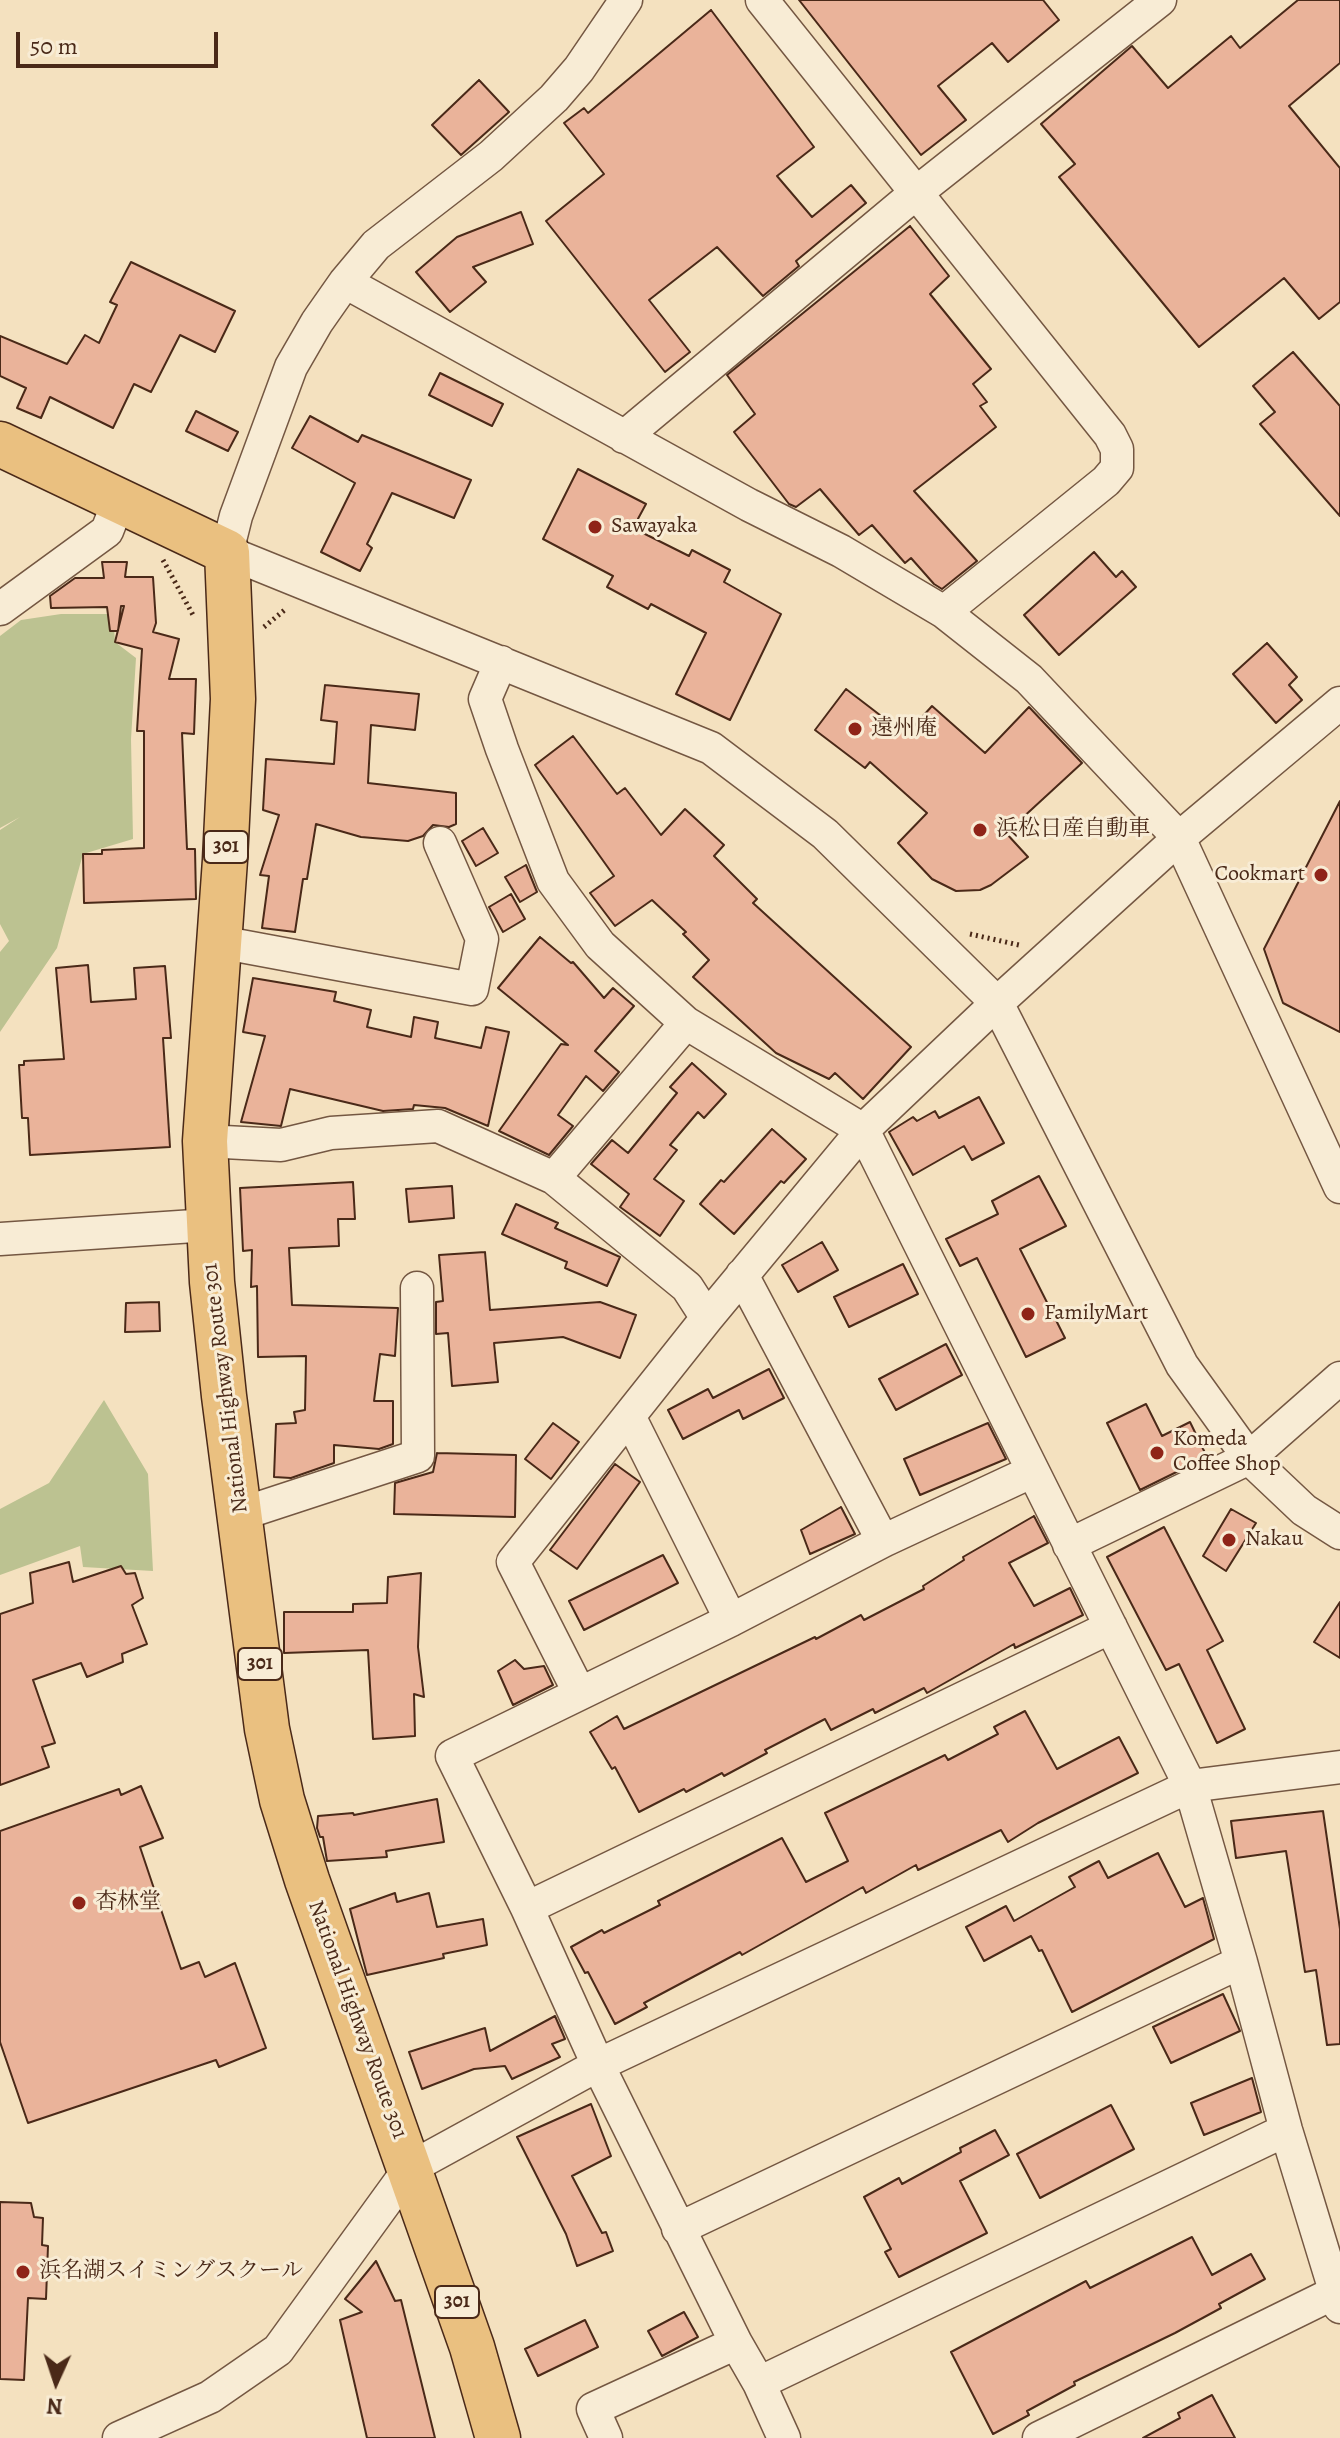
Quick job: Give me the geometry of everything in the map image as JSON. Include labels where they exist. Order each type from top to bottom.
[{"type":"highway","points":[[0,444],[227,552]]},
{"type":"highway","name":"National Highway Route 301","points":[[227,552],[233,699],[205,1141],[212,1282],[224,1396],[267,1729],[282,1800],[307,1880],[472,2347],[498,2438]]},
{"type":"street","points":[[626,0],[579,69],[554,98],[491,156],[376,245],[345,282],[291,367],[236,516],[227,552],[711,748],[825,834],[997,1003],[1182,1365],[1249,1458],[1304,1510],[1340,1533]]},
{"type":"street","points":[[762,0],[1110,435],[1117,449],[1117,468],[1106,481],[944,612]]},
{"type":"street","points":[[624,437],[916,193],[1160,0]]},
{"type":"street","points":[[345,282],[749,505],[841,551],[944,612],[1029,679],[1179,838],[1338,1181]]},
{"type":"street","points":[[0,609],[107,531],[119,500]]},
{"type":"street","points":[[501,662],[485,699],[553,881],[600,945],[686,1023],[863,1130],[1190,1786],[1286,2130],[1339,2296],[1039,2438]]},
{"type":"street","points":[[579,1692],[513,1562],[707,1318],[863,1130],[1179,838],[1340,703]]},
{"type":"street","points":[[219,942],[472,989],[482,939],[440,843]]},
{"type":"street","points":[[554,1178],[686,1023]]},
{"type":"street","points":[[205,1141],[281,1145],[331,1133],[438,1126],[554,1178],[687,1287],[707,1318]]},
{"type":"street","points":[[0,1239],[209,1225]]},
{"type":"street","points":[[742,1275],[883,1541]]},
{"type":"street","points":[[241,1514],[418,1456],[417,1288]]},
{"type":"street","points":[[1069,1545],[1249,1458],[1340,1378]]},
{"type":"street","points":[[630,1418],[731,1620]]},
{"type":"street","points":[[784,2438],[598,2065],[527,1908],[452,1756],[731,1620],[883,1541],[1031,1472]]},
{"type":"street","points":[[527,1908],[1111,1627]]},
{"type":"street","points":[[119,2438],[210,2397],[278,2350],[410,2168],[598,2065],[1190,1786],[1340,1767]]},
{"type":"street","points":[[678,2229],[1241,1962]]},
{"type":"street","points":[[759,2383],[1286,2130]]},
{"type":"street","points":[[606,2438],[593,2409],[736,2343]]},
{"type":"path","points":[[157,548],[199,626]]},
{"type":"path","points":[[262,628],[293,603]]},
{"type":"green space","points":[[61,614],[113,614],[115,642],[136,658],[131,739],[133,839],[83,854],[57,948],[0,1032],[0,952],[9,941],[0,924],[0,830],[20,817],[0,828],[0,636],[21,620]]},
{"type":"green space","points":[[104,1400],[148,1474],[153,1571],[83,1567],[80,1546],[0,1575],[0,1509],[49,1483]]},
{"type":"building","points":[[799,0],[1043,0],[1059,20],[1008,62],[992,43],[938,86],[966,120],[921,155]]},
{"type":"building","points":[[1298,0],[1340,0],[1340,63],[1289,106],[1340,168],[1340,302],[1319,319],[1284,278],[1199,347],[1059,177],[1075,164],[1041,124],[1132,46],[1168,88],[1231,36],[1240,48]]},
{"type":"building","points":[[711,10],[814,147],[777,176],[812,217],[851,185],[866,203],[796,261],[799,266],[763,296],[717,247],[649,300],[690,352],[665,372],[546,221],[604,174],[564,123],[584,108],[588,113]]},
{"type":"building","points":[[479,80],[509,112],[461,155],[432,125]]},
{"type":"building","points":[[521,212],[533,244],[473,267],[486,282],[450,312],[416,272],[457,237]]},
{"type":"building","points":[[910,226],[949,276],[930,294],[991,369],[973,384],[987,402],[980,406],[996,427],[914,491],[977,561],[942,589],[911,558],[905,563],[872,525],[859,535],[820,489],[796,507],[789,504],[734,432],[755,414],[727,375]]},
{"type":"building","points":[[131,262],[235,311],[215,352],[180,335],[151,392],[134,384],[113,428],[50,397],[41,418],[17,408],[26,388],[0,376],[0,336],[67,364],[85,335],[99,343],[117,305],[110,302]]},
{"type":"building","points":[[1293,352],[1340,406],[1340,516],[1260,424],[1275,412],[1253,386]]},
{"type":"building","points":[[440,373],[503,404],[492,426],[429,395]]},
{"type":"building","points":[[196,411],[238,432],[228,451],[186,431]]},
{"type":"building","points":[[310,416],[358,442],[362,435],[471,480],[454,518],[392,493],[367,544],[372,548],[360,571],[321,552],[355,483],[292,448]]},
{"type":"building","points":[[578,469],[646,504],[633,528],[689,556],[692,550],[730,570],[724,582],[781,614],[730,720],[676,694],[706,633],[651,604],[648,609],[607,587],[613,576],[543,539]]},
{"type":"building","points":[[1094,552],[1116,577],[1122,571],[1136,587],[1059,655],[1024,615]]},
{"type":"building","points":[[102,562],[127,562],[125,577],[153,577],[156,623],[153,632],[179,639],[169,679],[196,679],[194,734],[182,733],[187,849],[195,849],[196,899],[84,903],[83,854],[144,848],[144,731],[137,731],[142,649],[115,642],[118,631],[110,631],[107,607],[51,608],[50,596],[75,578],[104,578]]},
{"type":"building","points":[[1267,643],[1297,677],[1289,685],[1302,700],[1276,723],[1233,674]]},
{"type":"building","points":[[325,685],[419,694],[415,730],[371,725],[368,783],[456,793],[456,824],[449,827],[433,825],[423,836],[408,841],[361,837],[316,824],[295,932],[262,928],[269,876],[260,875],[279,815],[263,810],[266,759],[334,764],[337,722],[321,720]]},
{"type":"building","points":[[846,689],[906,735],[932,706],[985,753],[1029,707],[1082,763],[1006,833],[1028,857],[980,890],[956,891],[932,879],[898,843],[927,813],[870,762],[865,768],[815,730]]},
{"type":"building","points":[[573,736],[617,794],[625,788],[661,835],[685,809],[724,845],[714,856],[757,899],[753,903],[911,1047],[863,1099],[835,1073],[829,1079],[776,1053],[693,977],[709,960],[683,934],[686,932],[652,900],[615,926],[590,893],[614,876],[535,765]]},
{"type":"building","name":"Cookmart","points":[[1340,801],[1340,1032],[1283,1003],[1264,949]]},
{"type":"building","points":[[483,828],[498,853],[476,866],[462,841]]},
{"type":"building","points":[[526,865],[537,892],[520,902],[505,877]]},
{"type":"building","points":[[511,894],[525,919],[503,932],[489,907]]},
{"type":"building","points":[[540,937],[573,962],[604,998],[613,988],[634,1006],[595,1051],[619,1072],[603,1091],[586,1076],[558,1115],[573,1126],[549,1155],[499,1131],[561,1044],[568,1045],[498,988]]},
{"type":"building","points":[[88,965],[91,1002],[136,999],[134,968],[165,966],[171,1038],[163,1038],[170,1147],[30,1155],[28,1118],[22,1118],[19,1065],[24,1065],[24,1061],[64,1059],[56,968]]},
{"type":"building","points":[[253,978],[336,992],[334,1001],[371,1010],[367,1027],[411,1037],[414,1017],[438,1022],[435,1038],[481,1048],[486,1027],[509,1032],[488,1126],[445,1108],[414,1105],[413,1109],[383,1111],[290,1089],[281,1126],[241,1122],[265,1036],[243,1032]]},
{"type":"building","points":[[692,1063],[726,1094],[704,1118],[698,1112],[670,1145],[677,1150],[654,1179],[684,1201],[660,1236],[620,1207],[629,1194],[591,1164],[612,1140],[628,1153],[677,1093],[670,1087]]},
{"type":"building","points":[[979,1097],[1004,1143],[972,1160],[964,1146],[913,1175],[889,1132],[913,1117],[917,1121],[935,1111],[939,1118]]},
{"type":"building","points":[[772,1129],[806,1159],[784,1183],[781,1181],[734,1234],[700,1204]]},
{"type":"building","points":[[1039,1176],[1066,1226],[1020,1249],[1065,1338],[1026,1357],[977,1258],[960,1266],[946,1239],[998,1214],[992,1201]]},
{"type":"building","points":[[353,1182],[355,1219],[338,1219],[339,1246],[289,1248],[292,1305],[398,1308],[395,1356],[380,1354],[374,1401],[393,1401],[393,1444],[379,1449],[334,1445],[334,1463],[291,1478],[274,1477],[276,1424],[296,1423],[294,1412],[305,1410],[306,1356],[258,1357],[257,1286],[251,1287],[252,1250],[243,1251],[240,1188]]},
{"type":"building","points":[[452,1186],[454,1218],[409,1222],[406,1189]]},
{"type":"building","points":[[516,1204],[558,1223],[555,1228],[620,1257],[607,1286],[565,1268],[567,1262],[502,1234]]},
{"type":"building","points":[[822,1242],[838,1270],[798,1292],[782,1265]]},
{"type":"building","points":[[485,1252],[490,1310],[600,1302],[636,1315],[620,1358],[563,1337],[494,1343],[498,1382],[452,1386],[448,1333],[436,1334],[436,1302],[443,1301],[439,1255]]},
{"type":"building","points":[[903,1264],[918,1294],[849,1327],[834,1297]]},
{"type":"building","points":[[159,1302],[160,1331],[125,1332],[126,1303]]},
{"type":"building","points":[[946,1344],[962,1375],[896,1410],[879,1379]]},
{"type":"building","points":[[769,1369],[784,1398],[743,1419],[739,1410],[683,1439],[668,1410],[708,1389],[713,1398]]},
{"type":"building","points":[[1146,1404],[1162,1436],[1190,1422],[1207,1457],[1140,1490],[1107,1423]]},
{"type":"building","points":[[553,1423],[579,1442],[551,1479],[525,1459]]},
{"type":"building","points":[[988,1423],[1006,1459],[920,1495],[904,1459]]},
{"type":"building","points":[[437,1453],[516,1455],[515,1517],[394,1514],[395,1483],[433,1472]]},
{"type":"building","points":[[615,1464],[640,1482],[577,1569],[550,1550]]},
{"type":"building","points":[[841,1507],[855,1534],[810,1554],[801,1530]]},
{"type":"building","name":"Nakau","points":[[1231,1509],[1256,1523],[1226,1571],[1203,1556]]},
{"type":"building","points":[[1034,1516],[1048,1543],[1009,1563],[1034,1606],[1070,1588],[1083,1615],[1015,1648],[1014,1644],[927,1693],[924,1688],[875,1713],[873,1709],[831,1730],[825,1719],[765,1750],[767,1753],[724,1776],[722,1773],[686,1792],[684,1789],[639,1812],[615,1767],[612,1769],[590,1732],[617,1716],[624,1729],[861,1615],[864,1620],[924,1589],[923,1586],[964,1560],[963,1557]]},
{"type":"building","points":[[1164,1527],[1223,1641],[1207,1650],[1245,1729],[1217,1743],[1179,1664],[1166,1670],[1107,1557]]},
{"type":"building","points":[[663,1555],[678,1583],[584,1630],[569,1601]]},
{"type":"building","points":[[69,1562],[73,1582],[121,1566],[126,1574],[135,1573],[143,1598],[132,1605],[147,1644],[122,1654],[123,1662],[87,1677],[81,1663],[33,1680],[55,1743],[42,1747],[49,1767],[0,1785],[0,1614],[33,1603],[30,1573]]},
{"type":"building","points":[[421,1573],[418,1647],[424,1697],[414,1694],[415,1736],[373,1739],[368,1650],[284,1653],[284,1612],[353,1612],[353,1604],[387,1603],[388,1577]]},
{"type":"building","points":[[1340,1602],[1340,1658],[1314,1642]]},
{"type":"building","points":[[515,1660],[524,1669],[544,1666],[553,1685],[513,1705],[498,1671]]},
{"type":"building","points":[[1025,1711],[1057,1769],[1119,1737],[1138,1773],[1038,1823],[1008,1842],[1001,1830],[918,1870],[916,1865],[866,1893],[863,1887],[742,1955],[740,1952],[644,2003],[647,2007],[615,2024],[571,1947],[660,1905],[658,1901],[782,1838],[806,1882],[848,1861],[825,1813],[945,1755],[948,1760],[998,1734],[994,1727]]},
{"type":"building","name":"杏林堂","points":[[141,1786],[163,1838],[140,1847],[181,1969],[199,1962],[205,1977],[235,1963],[266,2048],[219,2067],[216,2060],[28,2123],[0,2042],[0,1831],[119,1789],[121,1795]]},
{"type":"building","points":[[437,1799],[444,1842],[386,1851],[387,1857],[327,1861],[323,1837],[320,1837],[317,1828],[318,1816],[354,1815]]},
{"type":"building","points":[[1323,1811],[1340,1929],[1340,2044],[1327,2045],[1316,1970],[1305,1972],[1286,1851],[1236,1858],[1231,1821]]},
{"type":"building","points":[[1158,1853],[1185,1907],[1203,1898],[1214,1939],[1072,2012],[1042,1950],[1039,1951],[1031,1936],[984,1961],[966,1927],[1006,1906],[1014,1921],[1075,1887],[1069,1877],[1099,1861],[1108,1878]]},
{"type":"building","points":[[395,1893],[397,1902],[429,1893],[437,1927],[483,1919],[487,1945],[367,1975],[350,1909]]},
{"type":"building","points":[[1223,1994],[1240,2031],[1171,2063],[1153,2027]]},
{"type":"building","points":[[555,2016],[565,2039],[552,2044],[560,2057],[512,2079],[505,2066],[474,2069],[422,2089],[409,2052],[485,2028],[490,2051]]},
{"type":"building","points":[[1252,2078],[1261,2112],[1204,2135],[1191,2103]]},
{"type":"building","points":[[591,2104],[611,2156],[572,2176],[602,2233],[606,2232],[613,2251],[577,2266],[566,2234],[517,2137]]},
{"type":"building","points":[[1111,2105],[1134,2149],[1040,2198],[1017,2154]]},
{"type":"building","points":[[995,2130],[1009,2155],[960,2181],[987,2233],[899,2277],[885,2252],[891,2249],[864,2197],[899,2178],[902,2184]]},
{"type":"building","name":"浜名湖スイミングスクール","points":[[0,2202],[31,2203],[34,2217],[43,2218],[42,2245],[48,2246],[46,2299],[28,2298],[24,2380],[0,2379]]},
{"type":"building","points":[[1192,2237],[1212,2275],[1251,2254],[1265,2279],[1175,2333],[1074,2382],[1075,2385],[1027,2411],[1029,2415],[993,2434],[951,2352],[1086,2281],[1090,2288]]},
{"type":"building","points":[[376,2261],[395,2301],[401,2300],[435,2438],[367,2438],[340,2320],[362,2312],[345,2299]]},
{"type":"building","points":[[684,2312],[698,2337],[662,2356],[648,2331]]},
{"type":"building","points":[[585,2320],[598,2347],[538,2376],[525,2349]]},
{"type":"building","points":[[1212,2395],[1235,2438],[1143,2438],[1180,2418],[1178,2413]]},
{"type":"place","name":"Sawayaka","points":[[595,527]]},
{"type":"place","name":"遠州庵","points":[[855,729]]},
{"type":"place","name":"浜松日産自動車","points":[[980,830]]},
{"type":"place","name":"Cookmart","points":[[1321,875]]},
{"type":"place","name":"FamilyMart","points":[[1028,1314]]},
{"type":"place","name":"Komeda Coffee Shop","points":[[1157,1453]]},
{"type":"place","name":"Nakau","points":[[1229,1540]]},
{"type":"place","name":"杏林堂","points":[[79,1903]]},
{"type":"place","name":"浜名湖スイミングスクール","points":[[23,2272]]}]
